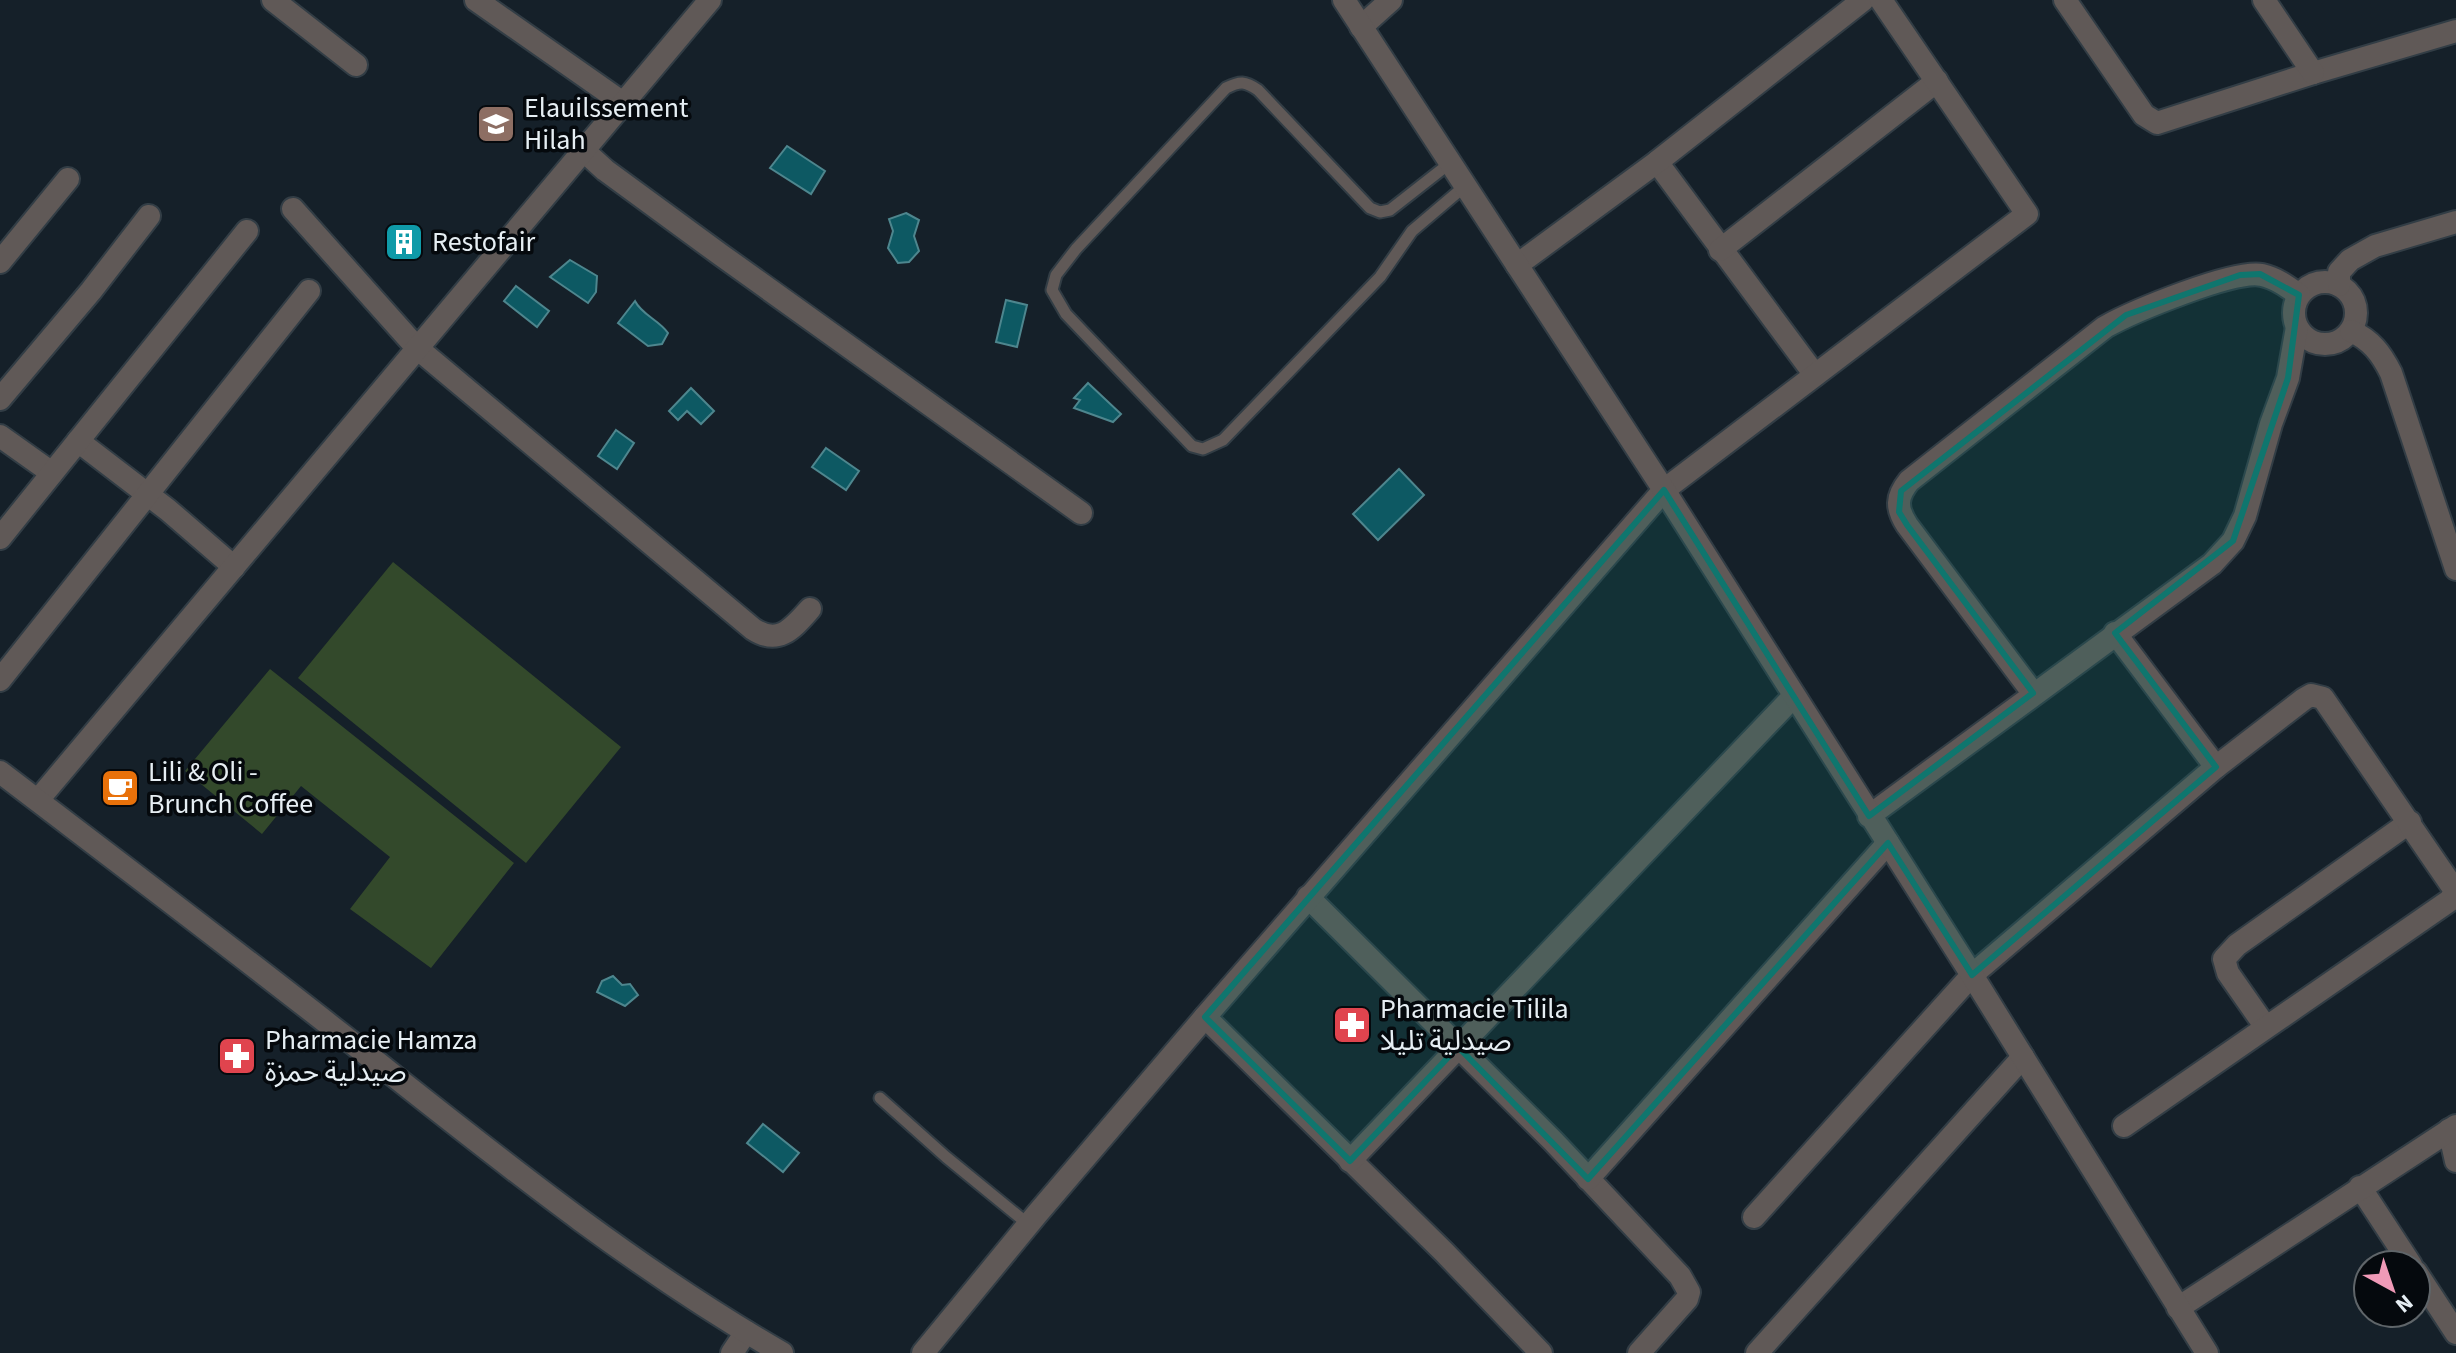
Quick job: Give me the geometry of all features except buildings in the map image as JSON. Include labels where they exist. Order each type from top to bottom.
[{"type":"street","points":[[273,0],[356,65]]},
{"type":"street","points":[[476,0],[623,103]]},
{"type":"street","points":[[38,800],[710,0]]},
{"type":"street","points":[[1344,0],[1664,490],[1972,975],[2207,1353]]},
{"type":"street","points":[[1361,27],[1391,0]]},
{"type":"street","points":[[1517,265],[1657,162],[1863,0]]},
{"type":"street","points":[[923,1353],[1028,1224],[1308,897],[1664,490],[2027,214],[1881,0]]},
{"type":"street","points":[[2065,0],[2144,115],[2153,123],[2456,31]]},
{"type":"street","points":[[2264,0],[2313,73]]},
{"type":"street","points":[[1720,250],[1937,81]]},
{"type":"street","points":[[583,150],[605,170],[721,255],[1081,513]]},
{"type":"street","points":[[1657,162],[1815,375]]},
{"type":"street","points":[[0,262],[68,179]]},
{"type":"street","points":[[293,209],[417,348],[753,629],[762,635],[782,635],[792,630],[810,609]]},
{"type":"street","points":[[0,399],[9,369],[91,291],[149,216]]},
{"type":"street","points":[[2339,285],[2339,272],[2361,252],[2456,222]]},
{"type":"street","points":[[0,538],[247,231]]},
{"type":"street","points":[[2033,693],[1907,525],[1899,512],[1901,491],[1909,481],[2105,327],[2126,315],[2240,275],[2260,274],[2280,282],[2299,295]]},
{"type":"street","points":[[1869,816],[2212,564],[2233,541],[2245,516],[2271,424],[2288,378],[2299,295],[2317,283],[2339,285],[2348,291],[2357,310],[2351,331],[2343,339],[2322,345],[2312,342],[2297,327]]},
{"type":"street","points":[[0,680],[309,291]]},
{"type":"street","points":[[2351,331],[2367,338],[2385,360],[2391,373],[2456,569]]},
{"type":"street","points":[[0,436],[52,473]]},
{"type":"street","points":[[78,441],[234,567]]},
{"type":"street","points":[[2115,633],[2216,767]]},
{"type":"street","points":[[1754,1217],[1972,975],[2216,767],[2304,699],[2318,695],[2329,703],[2410,822],[2454,889],[2454,895],[2124,1126]]},
{"type":"street","points":[[1350,1161],[1794,696]]},
{"type":"street","points":[[0,772],[259,969],[511,1169],[662,1276],[782,1353]]},
{"type":"street","points":[[2265,1026],[2228,973],[2224,959],[2237,945],[2410,822]]},
{"type":"street","points":[[1588,1179],[1888,843]]},
{"type":"street","points":[[1308,897],[1680,1276],[1689,1292],[1678,1311],[1639,1353]]},
{"type":"street","points":[[1205,1017],[1444,1252],[1541,1353]]},
{"type":"street","points":[[1757,1353],[2023,1057]]},
{"type":"street","points":[[2178,1308],[2452,1128],[2456,1161]]},
{"type":"street","points":[[2360,1187],[2401,1249]]},
{"type":"street","points":[[2432,1296],[2456,1333]]},
{"type":"street","points":[[732,1353],[746,1332]]},
{"type":"lane","points":[[1450,163],[1390,210],[1380,212],[1370,208],[1258,90],[1240,81],[1226,88],[1076,249],[1056,275],[1052,290],[1076,325],[1192,446],[1203,449],[1223,440],[1380,277],[1412,231],[1465,186]]},
{"type":"lane","points":[[880,1098],[1028,1224]]},
{"type":"highlighted area","points":[[2260,274],[2299,295],[2288,378],[2233,541],[2115,633],[2216,767],[1972,975],[1888,843],[1588,1179],[1458,1047],[1350,1161],[1205,1017],[1664,490],[1869,816],[2033,693],[1907,525],[1899,512],[1901,491],[2126,315],[2240,275]]},
{"type":"green space","points":[[393,562],[621,747],[526,863],[298,678]]},
{"type":"green space","points":[[270,669],[514,863],[431,968],[350,909],[390,857],[301,786],[262,834],[185,771]]},
{"type":"water","points":[[787,146],[825,171],[811,194],[770,168]]},
{"type":"water","points":[[906,213],[919,220],[914,236],[919,251],[909,262],[898,263],[888,248],[893,231],[889,219]]},
{"type":"water","points":[[570,260],[597,276],[596,292],[588,303],[550,277]]},
{"type":"water","points":[[516,286],[549,311],[537,327],[504,301]]},
{"type":"water","points":[[1006,300],[1027,305],[1017,347],[996,342]]},
{"type":"water","points":[[635,301],[668,333],[662,344],[648,346],[618,323]]},
{"type":"water","points":[[1088,383],[1121,414],[1113,422],[1074,408],[1080,400],[1074,398]]},
{"type":"water","points":[[691,388],[714,411],[701,424],[687,411],[678,420],[669,411]]},
{"type":"water","points":[[616,430],[634,443],[617,469],[598,456]]},
{"type":"water","points":[[826,448],[859,471],[846,490],[812,467]]},
{"type":"water","points":[[1399,469],[1424,495],[1378,540],[1353,514]]},
{"type":"water","points":[[613,976],[622,985],[630,984],[638,995],[625,1006],[597,992],[602,981]]},
{"type":"water","points":[[763,1124],[799,1153],[783,1172],[747,1143]]},
{"type":"place","name":"Elauilssement Hilah","points":[[496,124]]},
{"type":"place","name":"Restofair","points":[[404,242]]},
{"type":"place","name":"Lili & Oli - Brunch Coffee","points":[[120,788]]},
{"type":"place","name":"Pharmacie Tilila صيدلية تليلا","points":[[1352,1025]]},
{"type":"place","name":"Pharmacie Hamza صيدلية حمزة","points":[[237,1056]]}]
